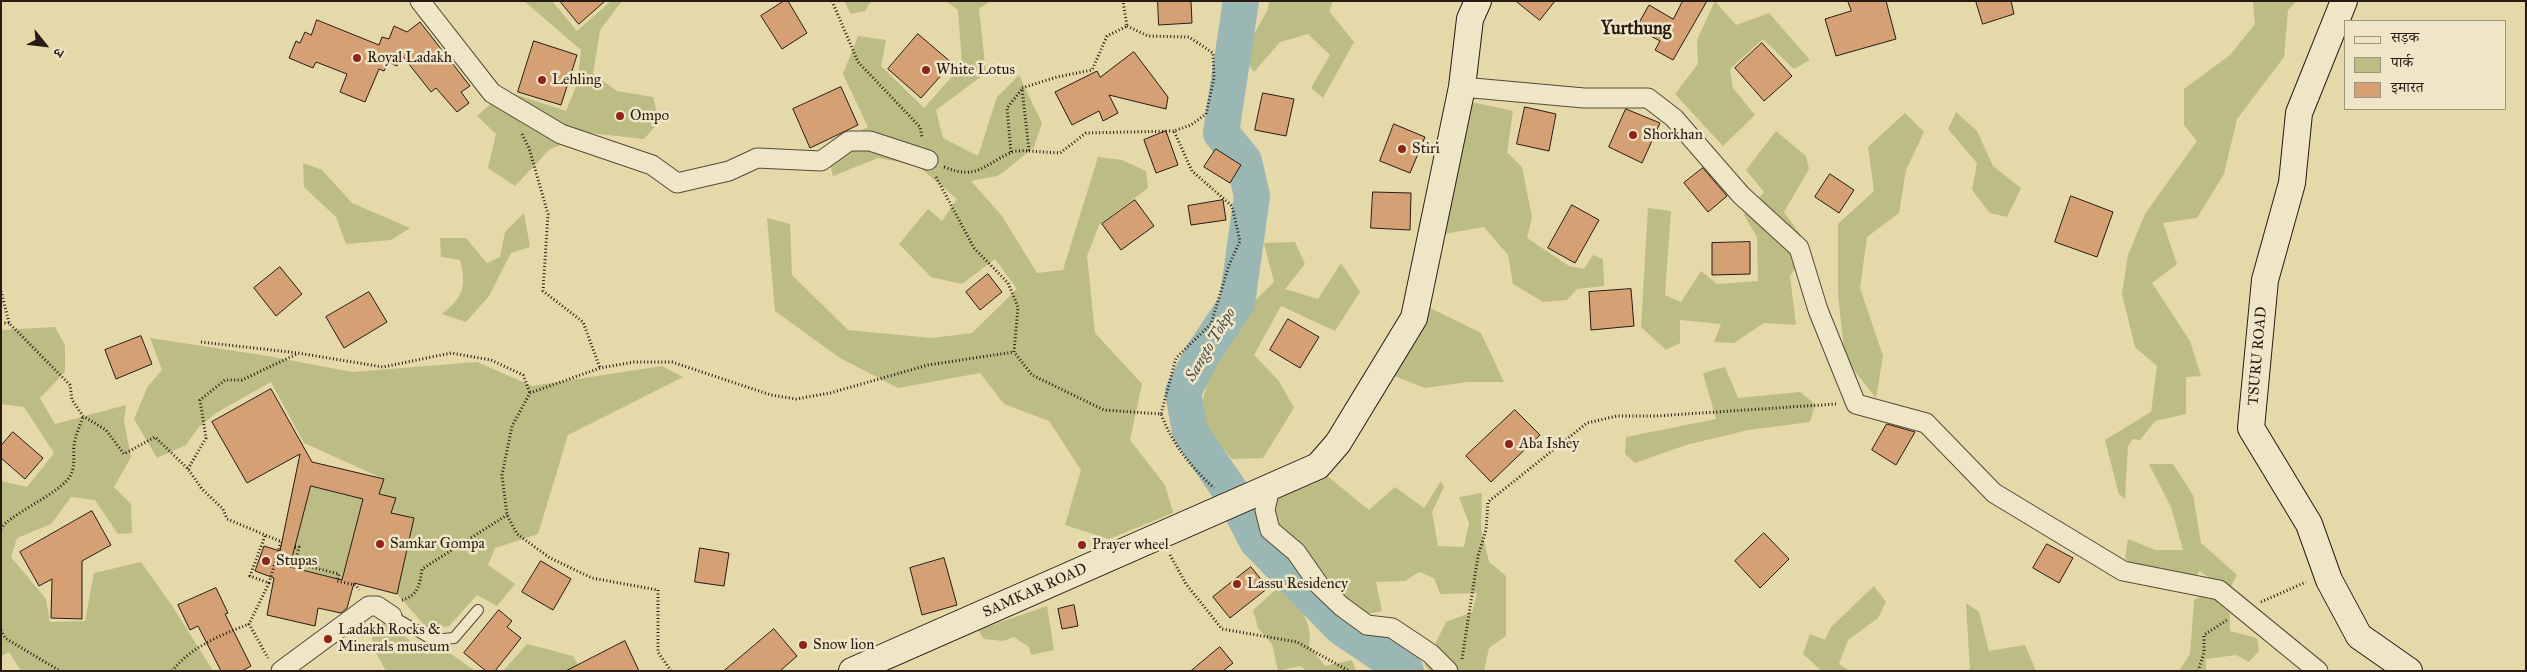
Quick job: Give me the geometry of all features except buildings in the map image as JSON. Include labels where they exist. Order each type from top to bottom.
[{"type":"street","points":[[420,1],[492,93],[561,134],[652,165],[677,183],[730,171],[757,158],[821,161],[849,141],[870,141],[928,160]]},
{"type":"street","name":"SAMKAR ROAD","points":[[852,671],[1161,536],[1219,502],[1261,492],[1318,466],[1338,443],[1414,318],[1462,87],[1470,19],[1478,1]]},
{"type":"street","name":"TSURU ROAD","points":[[2344,1],[2299,113],[2292,183],[2265,280],[2251,428],[2309,524],[2327,573],[2359,636],[2409,671]]},
{"type":"street","points":[[1462,87],[1584,98],[1648,98],[1674,118],[1741,195],[1799,248],[1818,310],[1856,404],[1926,423],[1994,493],[2123,571],[2220,590],[2318,671]]},
{"type":"street","points":[[1261,492],[1270,530],[1296,552],[1319,585],[1341,606],[1367,625],[1392,628],[1455,666]]},
{"type":"street","points":[[276,667],[379,609]]},
{"type":"lane","points":[[379,609],[433,640],[454,638],[478,610]]},
{"type":"path","points":[[832,1],[858,62],[920,127],[928,160],[974,248],[1008,282],[1018,307],[1014,352],[1032,375],[1104,410],[1161,414]]},
{"type":"path","points":[[1123,1],[1127,26]]},
{"type":"path","points":[[928,160],[961,174],[986,168],[1011,152],[1060,153],[1086,133],[1174,131],[1191,125],[1206,114],[1214,78],[1213,53],[1189,37],[1148,36],[1127,26]]},
{"type":"path","points":[[1011,152],[1006,108],[1022,88],[1057,77],[1092,70],[1107,36],[1127,26]]},
{"type":"path","points":[[1022,88],[1029,151]]},
{"type":"path","points":[[1174,131],[1192,171],[1232,206],[1240,241],[1229,265],[1211,324],[1176,358],[1161,414],[1170,438],[1198,472],[1219,502]]},
{"type":"path","points":[[521,132],[529,148],[548,214],[543,291],[583,322],[600,368]]},
{"type":"path","points":[[1,291],[9,322],[70,385],[72,400],[83,416],[106,430],[124,454],[155,437],[188,469],[202,490],[223,509],[228,519],[281,542],[269,584],[249,624],[218,636],[200,646],[182,658],[172,671]]},
{"type":"path","points":[[1,323],[9,322]]},
{"type":"path","points":[[201,342],[298,353],[383,367],[451,354],[491,360],[523,374],[530,393]]},
{"type":"path","points":[[671,671],[658,652],[658,590],[592,578],[550,558],[517,534],[507,515],[502,475],[512,426],[530,393],[600,368],[634,362],[672,362],[771,395],[796,399],[830,393],[928,365],[1014,352]]},
{"type":"path","points":[[188,469],[206,438],[200,400],[225,380],[242,380],[298,353]]},
{"type":"path","points":[[1455,666],[1478,556],[1486,530],[1488,502],[1587,423],[1617,416],[1656,416],[1856,404]]},
{"type":"path","points":[[1,529],[4,523],[28,510],[68,480],[75,465],[74,445],[83,416]]},
{"type":"path","points":[[295,547],[299,548],[294,563],[339,574],[337,581],[356,585],[379,609],[409,598],[420,588],[422,569],[507,515]]},
{"type":"path","points":[[266,536],[250,576],[269,584]]},
{"type":"path","points":[[1161,536],[1186,584],[1222,629],[1297,642],[1349,671]]},
{"type":"path","points":[[2198,671],[2204,653],[2204,635],[2244,610],[2327,573]]},
{"type":"path","points":[[249,624],[276,667]]},
{"type":"path","points":[[1,630],[5,638],[60,671]]},
{"type":"green space","points":[[524,1],[552,1],[577,31],[611,1],[622,1],[600,30],[593,74],[617,91],[653,97],[659,122],[644,139],[590,133],[550,149],[515,186],[488,168],[496,134],[477,116],[505,91],[566,111],[577,84],[581,50]]},
{"type":"green space","points":[[844,1],[871,1],[865,11],[851,14]]},
{"type":"green space","points":[[946,1],[990,1],[979,9],[986,73],[936,110],[943,138],[978,156],[997,97],[1019,75],[1042,123],[1034,147],[1005,171],[997,176],[971,181],[1002,216],[1037,273],[1063,270],[1098,157],[1122,160],[1146,171],[1148,188],[1099,225],[1087,256],[1095,333],[1142,384],[1130,440],[1165,485],[1173,513],[1109,539],[1065,525],[1081,470],[1049,421],[1004,404],[980,373],[898,388],[840,358],[775,311],[767,218],[790,224],[792,275],[848,330],[932,338],[972,333],[1017,289],[995,259],[962,284],[931,277],[899,244],[928,209],[942,221],[957,199],[917,165],[878,158],[833,176],[826,146],[868,127],[843,74],[858,36],[886,40],[881,66],[924,108],[962,65],[958,10]]},
{"type":"green space","points":[[1269,1],[1333,1],[1329,11],[1354,42],[1323,98],[1311,88],[1330,55],[1308,34],[1280,42],[1254,72],[1242,56],[1268,9]]},
{"type":"green space","points":[[1715,1],[1736,25],[1769,13],[1810,60],[1794,69],[1763,39],[1730,69],[1733,88],[1755,115],[1723,146],[1675,94],[1698,64],[1697,40]]},
{"type":"green space","points":[[2253,1],[2297,1],[2288,10],[2284,57],[2237,119],[2224,174],[2197,218],[2163,223],[2177,264],[2152,283],[2190,341],[2201,376],[2186,377],[2186,414],[2155,421],[2140,440],[2133,439],[2128,446],[2125,499],[2119,494],[2105,440],[2151,412],[2157,366],[2135,347],[2122,294],[2128,255],[2145,214],[2197,141],[2184,125],[2184,89],[2230,55],[2255,24]]},
{"type":"green space","points":[[1472,102],[1513,111],[1507,152],[1522,167],[1532,217],[1527,238],[1569,266],[1584,269],[1593,255],[1603,259],[1604,286],[1577,289],[1567,300],[1543,302],[1513,284],[1508,255],[1484,227],[1444,234]]},
{"type":"green space","points":[[1956,112],[1977,131],[1993,166],[2021,188],[2007,217],[1990,213],[1972,190],[1977,163],[1948,129]]},
{"type":"green space","points":[[1905,113],[1924,132],[1906,170],[1899,213],[1867,237],[1860,288],[1883,356],[1876,398],[1845,359],[1838,294],[1838,224],[1874,191],[1868,147]]},
{"type":"green space","points":[[1776,131],[1806,156],[1809,169],[1784,212],[1810,248],[1790,276],[1796,325],[1764,323],[1734,343],[1714,342],[1721,324],[1680,320],[1680,343],[1666,350],[1641,327],[1648,208],[1671,211],[1665,295],[1681,302],[1701,271],[1717,284],[1758,281],[1757,237],[1744,215],[1764,192],[1746,170]]},
{"type":"green space","points":[[303,163],[322,170],[352,203],[410,228],[391,240],[346,244],[336,217],[304,187]]},
{"type":"green space","points":[[524,213],[530,247],[511,253],[489,296],[466,322],[442,314],[459,297],[462,291],[463,277],[460,260],[441,257],[440,238],[466,238],[487,263],[500,257],[505,232]]},
{"type":"green space","points":[[1295,242],[1305,264],[1285,289],[1318,299],[1341,263],[1360,292],[1335,331],[1281,306],[1254,355],[1279,381],[1294,408],[1263,458],[1232,459],[1198,418],[1212,365],[1229,326],[1274,282],[1264,243]]},
{"type":"green space","points":[[1430,308],[1481,333],[1504,382],[1467,382],[1425,388],[1392,375],[1404,358]]},
{"type":"green space","points":[[55,327],[65,345],[65,372],[40,398],[55,424],[126,405],[124,421],[131,457],[114,487],[131,504],[132,533],[118,534],[95,500],[71,497],[51,524],[17,538],[11,557],[46,599],[50,622],[85,621],[94,573],[141,562],[173,607],[213,671],[21,671],[9,652],[1,656],[1,481],[27,487],[54,453],[24,407],[1,404],[1,330]]},
{"type":"green space","points":[[150,338],[268,356],[352,372],[477,362],[532,386],[662,366],[683,377],[568,435],[538,534],[495,548],[488,565],[515,584],[497,606],[477,595],[449,626],[428,629],[397,594],[414,518],[391,513],[396,498],[379,494],[384,479],[304,443],[271,382],[216,413],[198,428],[186,445],[157,458],[134,419],[148,386],[162,370]]},
{"type":"green space","points":[[1725,367],[1738,398],[1800,392],[1815,404],[1810,422],[1748,430],[1686,445],[1635,463],[1625,454],[1626,437],[1716,419],[1703,373]]},
{"type":"green space","points":[[2149,464],[2173,464],[2193,495],[2201,543],[2237,575],[2229,590],[2199,571],[2194,581],[2140,569],[2125,559],[2128,539],[2155,550],[2183,550],[2171,507]]},
{"type":"green space","points":[[1326,475],[1369,510],[1395,487],[1424,508],[1441,481],[1444,487],[1432,512],[1438,546],[1464,547],[1469,523],[1459,497],[1482,493],[1481,528],[1489,562],[1506,576],[1506,636],[1489,648],[1484,671],[1430,671],[1425,665],[1446,622],[1472,612],[1477,593],[1440,594],[1434,578],[1419,572],[1405,581],[1376,582],[1382,611],[1367,614],[1340,597],[1260,517],[1274,499]]},
{"type":"green space","points":[[311,486],[363,499],[342,580],[290,567]]},
{"type":"green space","points":[[1874,586],[1886,602],[1878,618],[1848,640],[1839,664],[1850,671],[1822,671],[1803,654],[1810,634],[1825,640],[1831,627]]},
{"type":"green space","points":[[1279,587],[1303,613],[1309,628],[1309,646],[1325,666],[1352,660],[1356,671],[1307,671],[1300,666],[1278,671],[1272,644],[1258,628],[1253,610]]},
{"type":"green space","points":[[2207,593],[2230,614],[2230,631],[2257,638],[2259,651],[2249,662],[2236,655],[2206,659],[2206,671],[2179,671],[2190,654],[2194,600]]},
{"type":"green space","points":[[1966,603],[1979,612],[1989,651],[2025,645],[2036,671],[1970,671]]},
{"type":"green space","points":[[1047,606],[1054,650],[1031,655],[1029,647],[1014,637],[1003,641],[984,639],[978,630]]},
{"type":"green space","points":[[386,621],[426,654],[447,651],[475,671],[386,671],[376,653],[372,632]]},
{"type":"green space","points":[[527,644],[573,656],[581,671],[503,671]]},
{"type":"waterway","name":"Sangto Tokpo","points":[[1241,1],[1221,133],[1244,161],[1252,196],[1237,303],[1202,355],[1183,392],[1190,432],[1233,495],[1257,541],[1341,627],[1406,671]]},
{"type":"place","name":"Royal Ladakh","points":[[357,58]]},
{"type":"place","name":"White Lotus","points":[[926,70]]},
{"type":"place","name":"Lehling","points":[[542,80]]},
{"type":"place","name":"Ompo","points":[[620,116]]},
{"type":"place","name":"Shorkhan","points":[[1633,135]]},
{"type":"place","name":"Stiri","points":[[1402,149]]},
{"type":"place","name":"Aba Ishey","points":[[1509,444]]},
{"type":"place","name":"Samkar Gompa","points":[[380,544]]},
{"type":"place","name":"Prayer wheel","points":[[1082,545]]},
{"type":"place","name":"Stupas","points":[[266,561]]},
{"type":"place","name":"Lassu Residency","points":[[1237,584]]},
{"type":"place","name":"Ladakh Rocks & Minerals museum","points":[[328,639]]},
{"type":"place","name":"Snow lion","points":[[803,645]]},
{"type":"district","name":"Yurthung","points":[[1636,30]]}]
